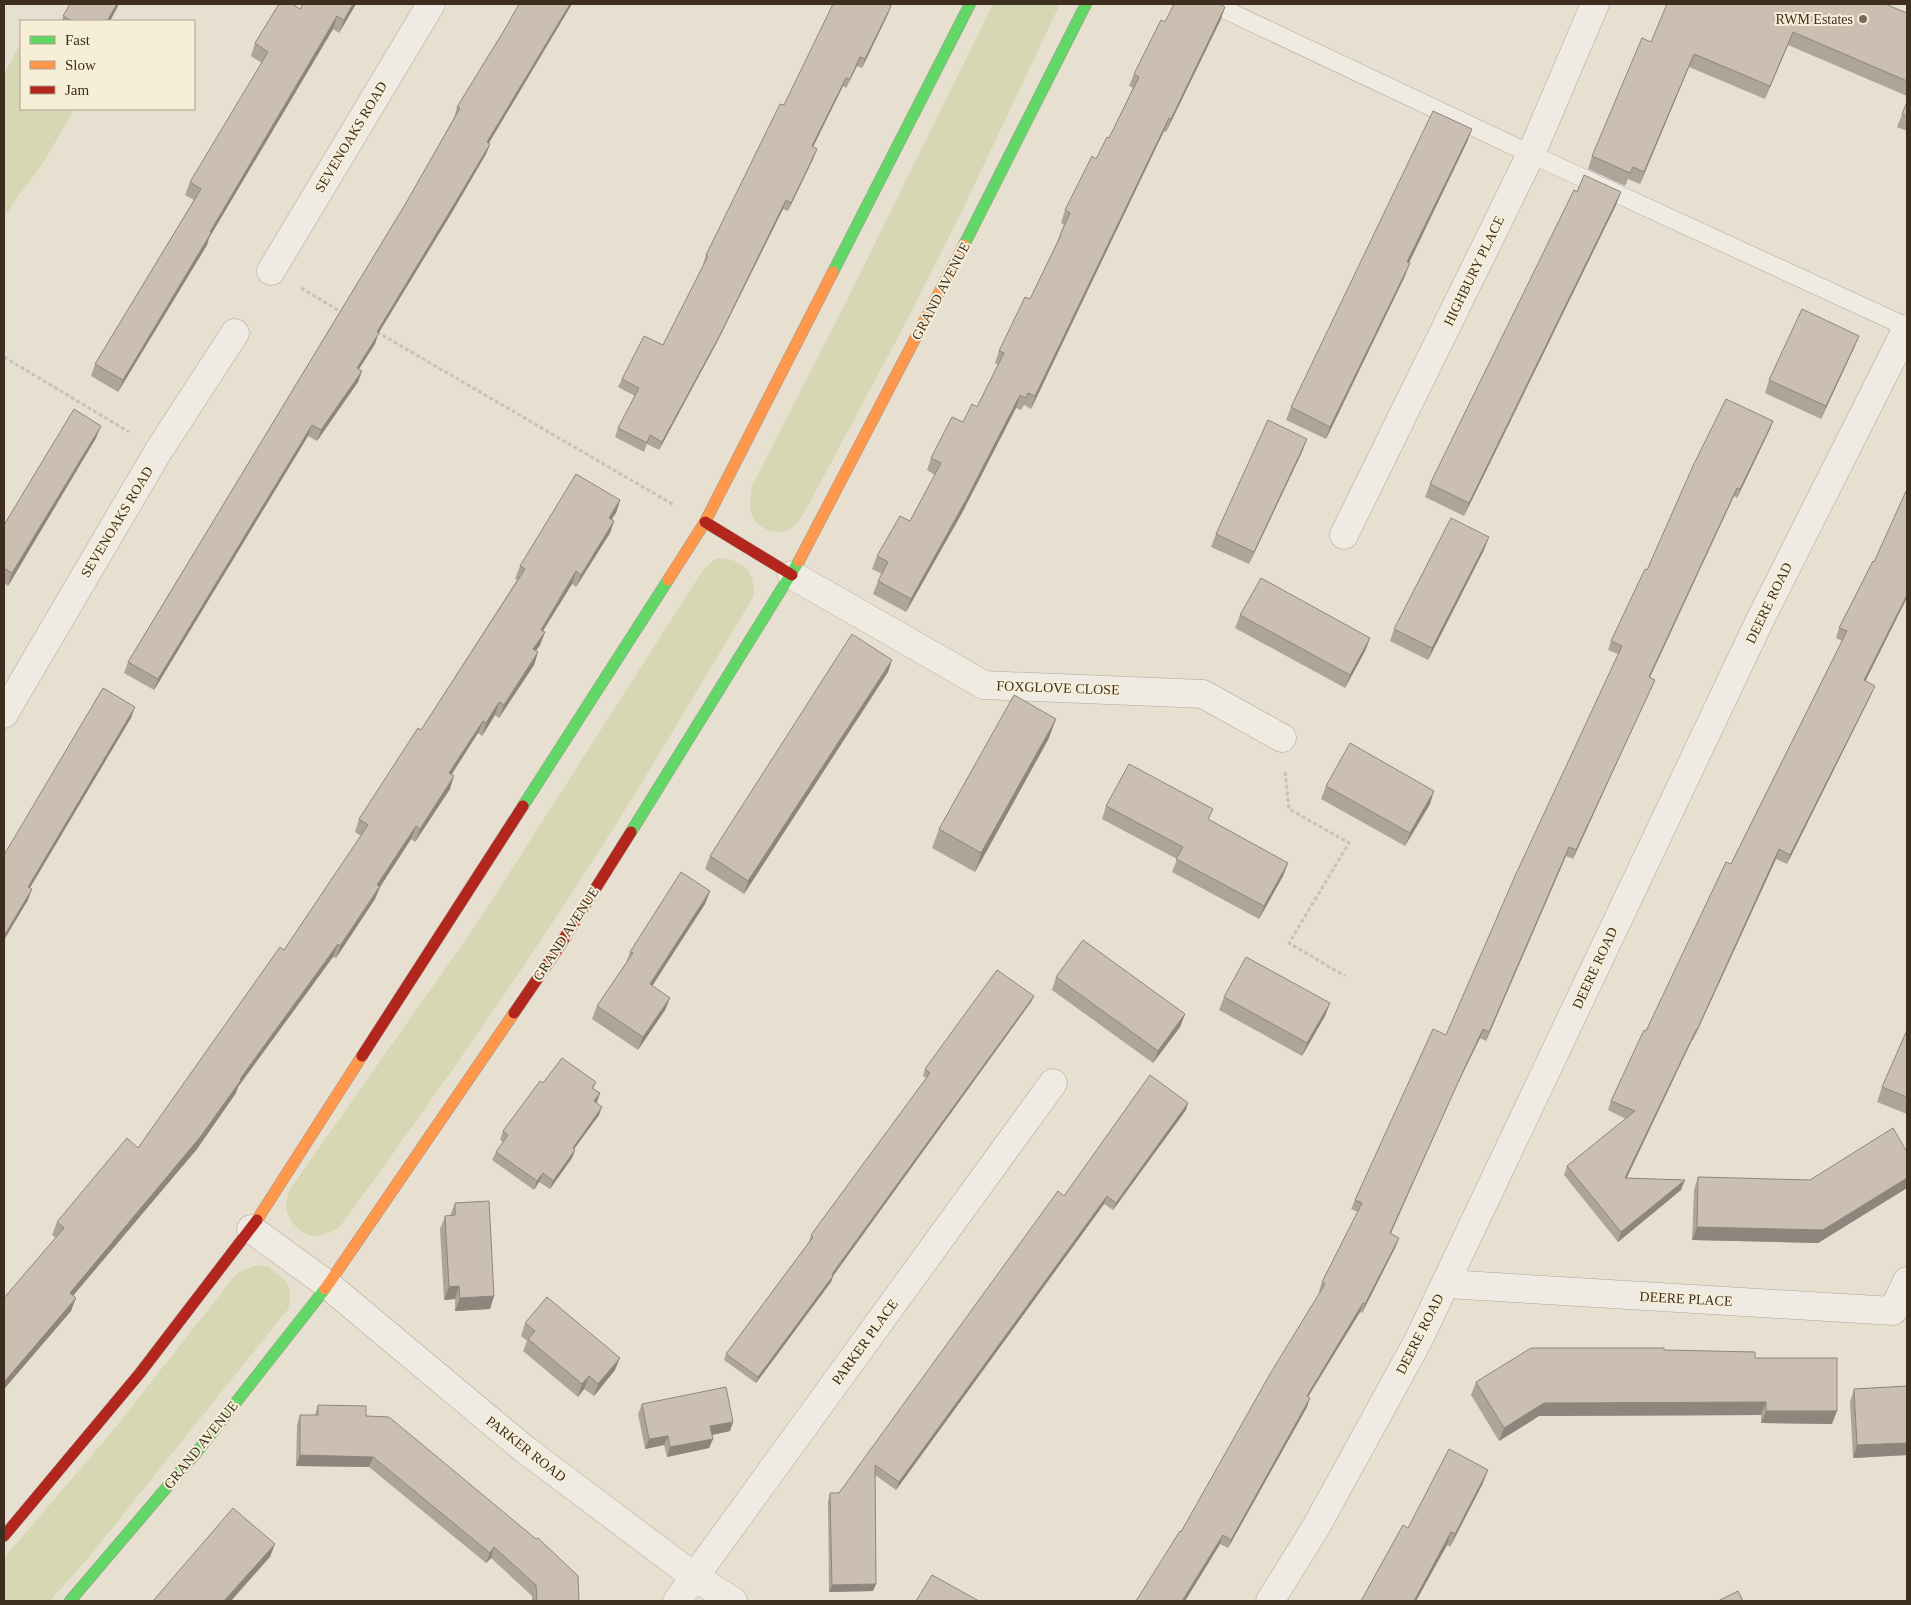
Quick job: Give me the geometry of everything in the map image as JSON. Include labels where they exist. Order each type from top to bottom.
[{"type":"street","name":"SEVENOAKS ROAD","points":[[272,271],[431,4]]},
{"type":"street","points":[[4,1536],[140,1373],[251,1229],[705,522],[970,4]]},
{"type":"street","name":"GRAND AVENUE","points":[[70,1601],[196,1453],[328,1285],[555,953],[792,576],[966,242],[1086,4]]},
{"type":"street","name":"HIGHBURY PLACE","points":[[1344,535],[1531,154],[1596,4]]},
{"type":"street","name":"DEERE ROAD","points":[[1270,1601],[1316,1527],[1418,1341],[1760,620],[1907,327]]},
{"type":"street","name":"SEVENOAKS ROAD","points":[[4,714],[159,450],[235,334]]},
{"type":"street","points":[[705,522],[792,576]]},
{"type":"street","name":"FOXGLOVE CLOSE","points":[[792,576],[984,685],[1203,694],[1282,738]]},
{"type":"street","name":"PARKER PLACE","points":[[677,1601],[696,1578],[1053,1083]]},
{"type":"street","points":[[251,1229],[328,1285]]},
{"type":"street","name":"DEERE PLACE","points":[[1446,1284],[1893,1311],[1907,1281]]},
{"type":"street","name":"PARKER ROAD","points":[[328,1285],[523,1448],[696,1578],[733,1601]]},
{"type":"lane","points":[[1213,4],[1531,154],[1907,327]]},
{"type":"path","points":[[272,271],[348,316]]},
{"type":"path","points":[[374,330],[705,522]]},
{"type":"path","points":[[4,357],[159,450]]},
{"type":"path","points":[[1282,738],[1289,809],[1349,843],[1289,943],[1345,976]]},
{"type":"green space","points":[[993,4],[1060,4],[961,213],[903,328],[805,511],[797,523],[790,529],[777,532],[770,531],[758,524],[751,513],[752,486],[845,304]]},
{"type":"green space","points":[[20,44],[20,110],[73,110],[44,162],[4,218],[4,75]]},
{"type":"green space","points":[[716,558],[740,563],[745,567],[752,579],[754,596],[642,782],[573,892],[508,989],[339,1228],[315,1236],[302,1232],[290,1219],[286,1209],[286,1200],[290,1189],[478,922],[703,570]]},
{"type":"green space","points":[[254,1266],[268,1266],[285,1280],[290,1290],[289,1308],[89,1557],[50,1601],[4,1601],[4,1558],[110,1434],[238,1272]]},
{"type":"building","points":[[70,4],[117,4],[108,20],[70,20],[63,16]]},
{"type":"building","points":[[279,4],[292,4],[300,9],[303,4],[353,4],[344,20],[337,16],[123,380],[95,364],[201,189],[190,182],[268,52],[255,43]]},
{"type":"building","points":[[519,4],[570,4],[487,142],[490,144],[377,332],[379,333],[357,368],[362,371],[321,430],[312,425],[158,679],[128,662],[406,203],[460,108],[457,107]]},
{"type":"building","points":[[833,4],[888,4],[891,6],[865,59],[860,57],[850,79],[846,78],[812,146],[817,149],[791,203],[786,200],[720,335],[662,442],[650,435],[647,443],[618,428],[639,388],[622,379],[644,336],[663,345],[708,256],[706,255],[780,104],[784,105]]},
{"type":"building","points":[[1174,4],[1219,4],[1225,7],[1171,119],[1169,118],[1035,396],[1028,393],[1026,398],[1020,395],[966,500],[911,599],[878,581],[888,562],[877,556],[900,516],[910,521],[941,463],[931,458],[952,417],[963,422],[972,404],[977,407],[1004,353],[999,351],[1025,297],[1030,299],[1061,235],[1070,213],[1065,210],[1092,156],[1096,159],[1107,137],[1109,138],[1139,77],[1134,74],[1161,20],[1165,22]]},
{"type":"building","points":[[1667,4],[1885,4],[1907,13],[1907,81],[1793,32],[1770,86],[1694,54],[1644,172],[1633,167],[1630,173],[1592,156],[1642,38],[1651,42]]},
{"type":"building","points":[[1907,102],[1907,116],[1902,114]]},
{"type":"building","points":[[1433,111],[1472,129],[1407,262],[1410,263],[1330,427],[1291,407]]},
{"type":"building","points":[[1584,175],[1621,192],[1469,503],[1430,484],[1574,190],[1577,192]]},
{"type":"building","points":[[1802,309],[1859,336],[1826,406],[1769,380]]},
{"type":"building","points":[[1726,399],[1773,421],[1740,489],[1737,488],[1649,677],[1655,680],[1576,850],[1569,847],[1489,1032],[1483,1029],[1461,1076],[1390,1233],[1399,1238],[1365,1304],[1363,1303],[1307,1396],[1310,1398],[1231,1540],[1223,1535],[1182,1601],[1136,1601],[1181,1532],[1270,1374],[1325,1284],[1322,1282],[1362,1203],[1355,1200],[1433,1029],[1446,1035],[1515,876],[1622,646],[1611,641],[1645,569],[1647,570],[1693,466]]},
{"type":"building","points":[[74,409],[101,426],[12,573],[4,568],[4,525]]},
{"type":"building","points":[[1268,420],[1307,439],[1254,552],[1216,534]]},
{"type":"building","points":[[576,474],[620,500],[609,518],[614,521],[581,575],[576,571],[541,630],[545,632],[533,649],[538,652],[504,705],[499,702],[486,723],[483,721],[449,773],[454,776],[420,829],[416,826],[377,885],[380,886],[340,946],[338,944],[201,1136],[70,1293],[76,1298],[5,1381],[4,1298],[64,1228],[57,1222],[127,1138],[138,1148],[280,947],[284,950],[368,825],[359,819],[418,728],[421,730],[525,569],[520,566]]},
{"type":"building","points":[[1907,489],[1907,595],[1864,680],[1875,686],[1790,855],[1779,849],[1697,1030],[1625,1178],[1685,1180],[1621,1232],[1567,1166],[1635,1111],[1611,1101],[1726,862],[1731,864],[1847,631],[1839,628],[1874,562]]},
{"type":"building","points":[[1451,518],[1489,537],[1432,648],[1394,629]]},
{"type":"building","points":[[1261,578],[1370,638],[1350,675],[1240,615]]},
{"type":"building","points":[[852,634],[892,660],[748,881],[710,856]]},
{"type":"building","points":[[103,688],[135,707],[28,887],[32,889],[4,936],[4,855]]},
{"type":"building","points":[[1014,695],[1056,719],[981,853],[939,829]]},
{"type":"building","points":[[1350,743],[1434,791],[1410,833],[1326,786]]},
{"type":"building","points":[[1129,764],[1213,809],[1208,819],[1288,863],[1264,906],[1176,859],[1183,847],[1106,806]]},
{"type":"building","points":[[681,872],[710,891],[650,984],[670,998],[643,1037],[597,1006],[633,953],[630,952]]},
{"type":"building","points":[[1083,940],[1185,1014],[1158,1051],[1056,977]]},
{"type":"building","points":[[1246,957],[1330,1003],[1307,1043],[1224,997]]},
{"type":"building","points":[[997,970],[1034,996],[758,1377],[726,1354],[813,1237],[811,1235],[930,1073],[925,1069]]},
{"type":"building","points":[[1907,1030],[1907,1097],[1882,1087]]},
{"type":"building","points":[[562,1058],[596,1082],[592,1088],[600,1093],[594,1101],[602,1107],[573,1148],[575,1150],[553,1181],[543,1173],[537,1181],[496,1152],[508,1135],[503,1131],[540,1081],[543,1083]]},
{"type":"building","points":[[1150,1075],[1188,1103],[1116,1203],[1107,1196],[899,1482],[875,1465],[876,1584],[832,1585],[830,1493],[839,1493],[1058,1191],[1064,1196]]},
{"type":"building","points":[[1893,1128],[1907,1152],[1907,1178],[1823,1230],[1697,1227],[1698,1177],[1810,1180]]},
{"type":"building","points":[[489,1201],[494,1296],[460,1298],[459,1286],[449,1287],[445,1216],[455,1215],[455,1203]]},
{"type":"building","points":[[547,1297],[620,1358],[598,1384],[589,1376],[582,1384],[528,1339],[535,1331],[525,1323]]},
{"type":"building","points":[[1531,1348],[1664,1348],[1664,1350],[1755,1352],[1755,1358],[1837,1358],[1837,1411],[1766,1411],[1766,1402],[1544,1403],[1504,1428],[1476,1382]]},
{"type":"building","points":[[1907,1386],[1907,1443],[1857,1445],[1854,1389]]},
{"type":"building","points":[[726,1387],[733,1422],[710,1426],[713,1439],[670,1447],[668,1436],[649,1439],[642,1404]]},
{"type":"building","points":[[318,1405],[366,1406],[366,1416],[389,1417],[536,1539],[538,1538],[578,1576],[579,1601],[537,1601],[536,1585],[494,1547],[490,1553],[373,1457],[300,1455],[300,1415],[318,1415]]},
{"type":"building","points":[[1449,1449],[1488,1470],[1455,1534],[1451,1532],[1414,1601],[1361,1601],[1403,1525],[1408,1528]]},
{"type":"building","points":[[233,1508],[275,1544],[224,1601],[153,1601]]},
{"type":"building","points":[[932,1575],[979,1601],[916,1601]]},
{"type":"building","points":[[1738,1591],[1743,1601],[1718,1601]]},
{"type":"traffic: fast","points":[[833,272],[970,4]]},
{"type":"traffic: fast","points":[[964,245],[1086,4]]},
{"type":"traffic: fast","points":[[631,832],[799,561]]},
{"type":"traffic: fast","points":[[523,806],[668,580]]},
{"type":"traffic: fast","points":[[70,1601],[196,1453],[325,1289]]},
{"type":"traffic: slow","points":[[799,561],[964,245]]},
{"type":"traffic: slow","points":[[668,580],[705,522],[833,272]]},
{"type":"traffic: slow","points":[[325,1289],[514,1013]]},
{"type":"traffic: slow","points":[[257,1220],[362,1056]]},
{"type":"traffic: jam","points":[[705,522],[792,575]]},
{"type":"traffic: jam","points":[[362,1056],[523,806]]},
{"type":"traffic: jam","points":[[514,1013],[555,953],[631,832]]},
{"type":"traffic: jam","points":[[4,1536],[140,1373],[257,1220]]},
{"type":"place","name":"RWM Estates","points":[[1863,19]]}]
